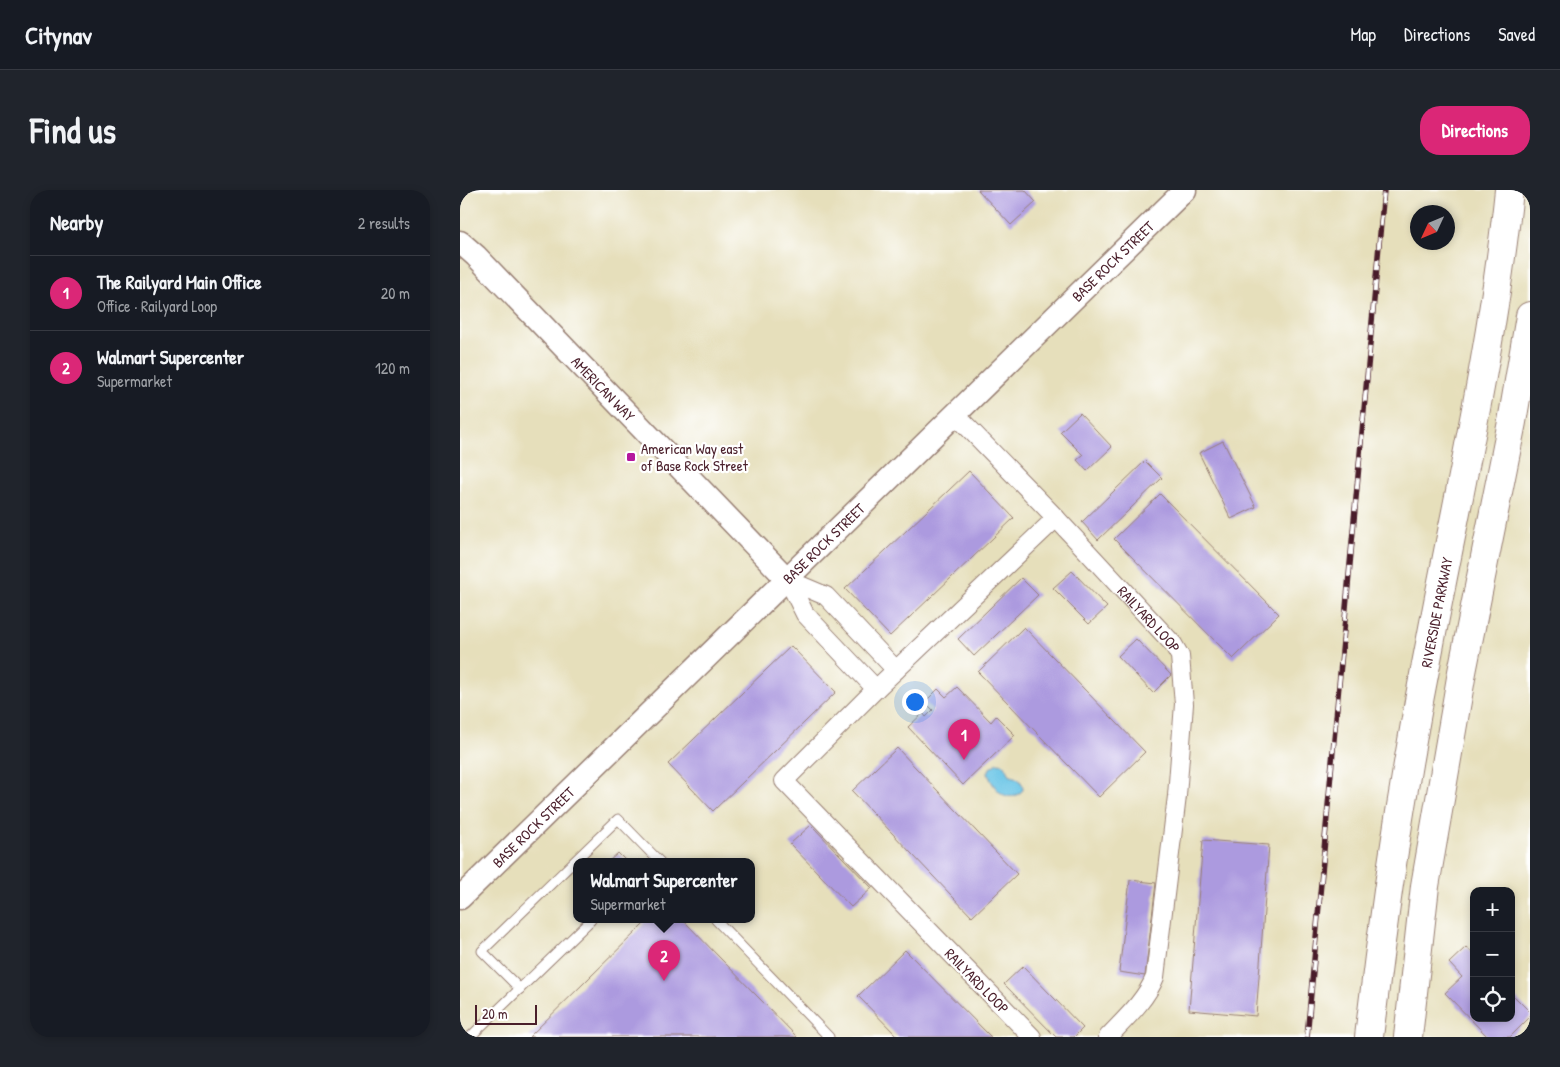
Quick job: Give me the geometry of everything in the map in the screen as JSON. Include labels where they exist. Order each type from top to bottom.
[{"type":"main road","name":"RIVERSIDE PARKWAY","points":[[1370,1037],[1378,963],[1405,776],[1483,374],[1510,190]]},
{"type":"main road","points":[[1408,1037],[1425,886],[1462,672],[1512,422],[1530,316]]},
{"type":"street","name":"BASE ROCK STREET","points":[[460,898],[788,580],[1185,190]]},
{"type":"street","name":"AMERICAN WAY","points":[[460,242],[476,256],[788,580]]},
{"type":"street","points":[[956,415],[1056,518]]},
{"type":"street","name":"RAILYARD LOOP","points":[[1032,1037],[784,781],[876,689],[1056,518],[1174,644],[1180,656],[1184,704],[1177,796],[1155,977],[1150,989],[1124,1021],[1108,1037]]},
{"type":"street","points":[[788,580],[826,596],[896,670]]},
{"type":"street","points":[[788,580],[806,614],[876,689]]},
{"type":"lane","points":[[578,858],[618,819],[656,858]]},
{"type":"lane","points":[[520,988],[482,952],[573,863]]},
{"type":"lane","points":[[470,1037],[587,923]]},
{"type":"lane","points":[[719,923],[829,1037]]},
{"type":"water","points":[[997,763],[1005,766],[1011,776],[1018,779],[1021,783],[1023,790],[1017,795],[1007,796],[1002,794],[993,785],[988,773],[990,768]]},
{"type":"building","points":[[978,190],[1025,190],[1036,202],[1011,225]]},
{"type":"building","points":[[1080,413],[1112,447],[1087,471],[1077,460],[1083,455],[1060,432]]},
{"type":"building","points":[[1223,441],[1256,507],[1231,519],[1199,453]]},
{"type":"building","points":[[1145,461],[1162,478],[1098,540],[1082,522]]},
{"type":"building","points":[[969,471],[1014,518],[890,636],[845,589]]},
{"type":"building","points":[[1160,494],[1279,614],[1233,659],[1114,539]]},
{"type":"building","points":[[1072,571],[1107,607],[1089,624],[1053,588]]},
{"type":"building","points":[[1021,578],[1038,595],[974,656],[958,639]]},
{"type":"building","points":[[1024,627],[1145,752],[1099,797],[978,672]]},
{"type":"building","points":[[1136,639],[1171,675],[1153,693],[1118,656]]},
{"type":"building","points":[[791,646],[836,692],[713,811],[668,764]]},
{"type":"building","points":[[957,687],[991,722],[996,716],[1015,735],[963,785],[908,727],[923,713],[926,717],[933,710],[925,702],[938,689],[946,697]]},
{"type":"building","points":[[897,748],[1017,874],[972,917],[852,791]]},
{"type":"building","points":[[811,825],[872,888],[851,907],[790,844]]},
{"type":"building","points":[[1203,840],[1269,845],[1256,1016],[1189,1010]]},
{"type":"building","points":[[618,853],[623,858],[612,858]]},
{"type":"building","points":[[1130,880],[1156,883],[1145,976],[1119,972]]},
{"type":"building","points":[[686,923],[797,1037],[529,1037],[644,924]]},
{"type":"building","points":[[1466,947],[1470,950],[1470,1019],[1445,993],[1462,977],[1449,963]]},
{"type":"building","points":[[905,950],[991,1037],[898,1037],[858,996]]},
{"type":"building","points":[[1023,966],[1083,1028],[1074,1037],[1056,1037],[1004,984]]},
{"type":"building","points":[[1515,997],[1530,1012],[1530,1017],[1510,1037],[1488,1037],[1473,1022],[1515,1022]]},
{"type":"railway","points":[[1307,1037],[1384,190]]},
{"type":"place","name":"American Way east of Base Rock Street","points":[[631,457]]},
{"type":"place","name":"The Railyard Main Office","points":[[964,760]]},
{"type":"place","name":"Walmart Supercenter","points":[[664,981]]}]
